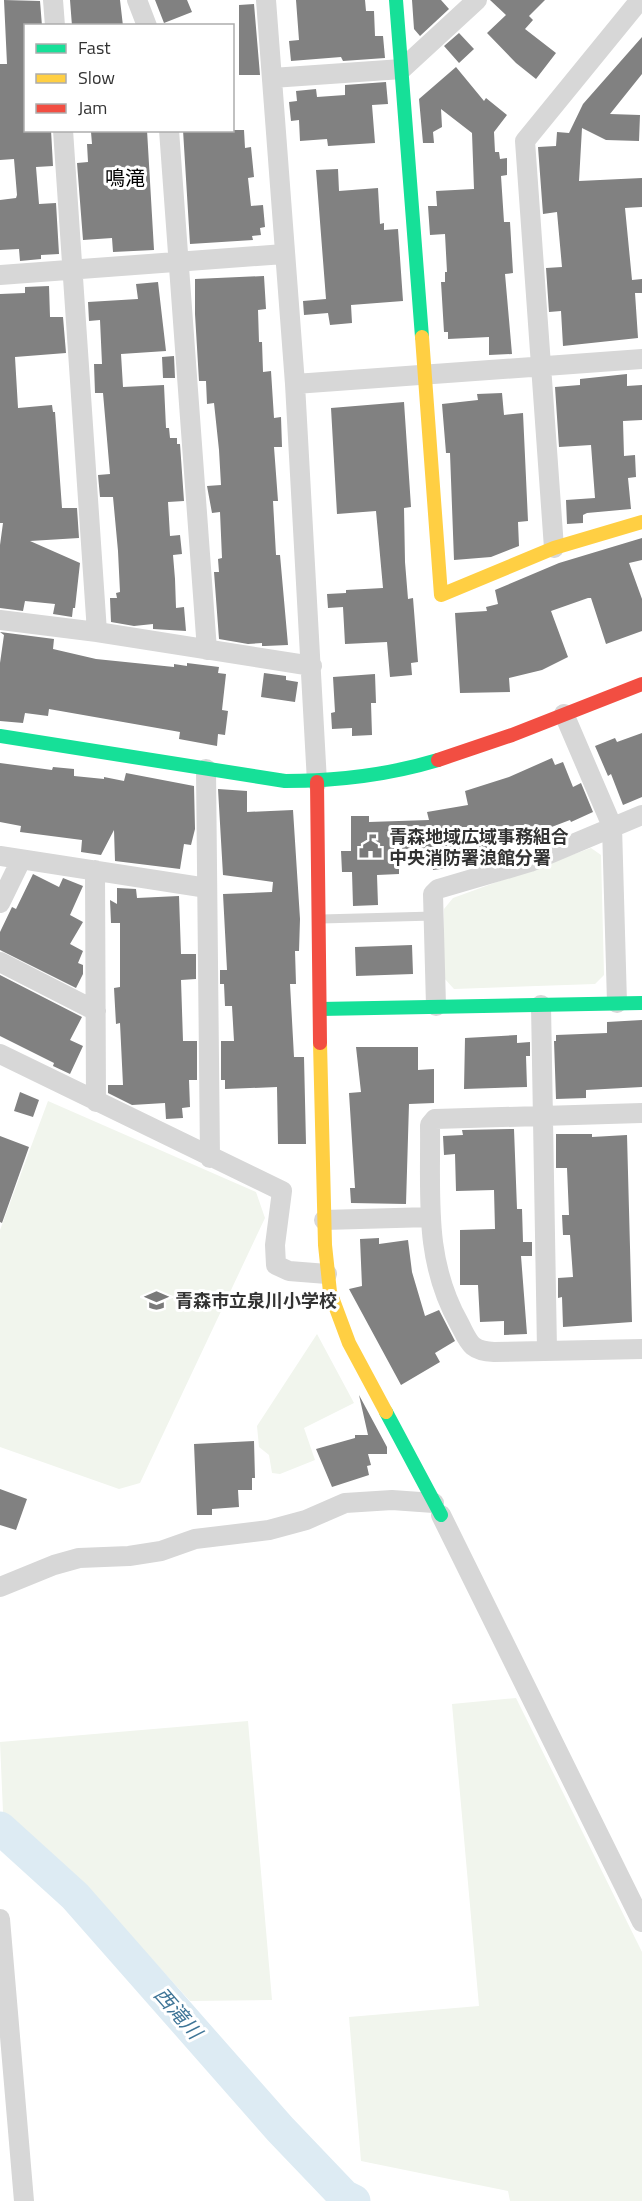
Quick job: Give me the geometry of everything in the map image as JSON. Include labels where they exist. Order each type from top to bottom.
[{"type":"street","points":[[53,0],[55,24]]},
{"type":"street","points":[[136,0],[146,24]]},
{"type":"street","points":[[266,0],[295,384],[312,666],[327,1274],[335,1309],[349,1343],[438,1509],[642,1922]]},
{"type":"street","points":[[396,0],[441,595],[554,548],[642,522]]},
{"type":"street","points":[[272,78],[402,69],[477,0]]},
{"type":"street","points":[[554,548],[525,141],[637,11]]},
{"type":"street","points":[[63,132],[97,632]]},
{"type":"street","points":[[169,132],[207,650]]},
{"type":"street","points":[[0,275],[284,254]]},
{"type":"street","points":[[295,384],[642,359]]},
{"type":"street","points":[[0,620],[97,632],[312,666]]},
{"type":"street","points":[[0,736],[285,781],[316,782],[384,772],[442,759],[642,684]]},
{"type":"street","points":[[564,714],[612,826],[617,1003]]},
{"type":"street","points":[[206,769],[210,1158]]},
{"type":"street","points":[[436,1006],[433,894],[438,889],[530,862],[642,815]]},
{"type":"street","points":[[0,856],[207,888]]},
{"type":"street","points":[[0,903],[21,860]]},
{"type":"street","points":[[95,870],[96,1102]]},
{"type":"street","points":[[0,962],[96,1011]]},
{"type":"street","points":[[320,1009],[642,1003]]},
{"type":"street","points":[[542,1005],[547,1350]]},
{"type":"street","points":[[0,1054],[282,1191],[275,1245],[276,1265],[289,1271],[327,1274]]},
{"type":"street","points":[[642,1114],[435,1119],[430,1125],[431,1216],[438,1276],[443,1293],[471,1345],[480,1352],[642,1348]]},
{"type":"street","points":[[324,1220],[431,1216]]},
{"type":"street","points":[[0,1587],[54,1565],[79,1558],[129,1556],[160,1551],[195,1539],[269,1530],[306,1520],[345,1503],[392,1500],[438,1509]]},
{"type":"street","points":[[0,1919],[24,2201]]},
{"type":"lane","points":[[318,919],[434,916]]},
{"type":"shaded area","points":[[591,848],[601,855],[604,975],[595,984],[454,989],[444,978],[444,909],[453,898]]},
{"type":"shaded area","name":"青森市立泉川小学校","points":[[48,1101],[256,1192],[265,1218],[140,1483],[119,1489],[0,1447],[0,1230]]},
{"type":"shaded area","points":[[317,1334],[354,1403],[304,1428],[315,1460],[280,1474],[272,1473],[269,1455],[259,1447],[257,1426]]},
{"type":"shaded area","points":[[516,1698],[642,1952],[642,2201],[510,2201],[508,2191],[361,2161],[349,2017],[479,2006],[452,1704]]},
{"type":"shaded area","points":[[248,1721],[272,2000],[190,2001],[78,1878],[3,1812],[0,1742]]},
{"type":"building","points":[[4,0],[40,1],[42,24],[24,24],[24,132],[51,132],[53,166],[36,167],[39,204],[56,203],[59,254],[41,255],[41,259],[20,261],[19,249],[0,250],[0,200],[16,198],[17,195],[14,159],[0,160],[0,64],[7,64]]},
{"type":"building","points":[[70,0],[120,0],[123,24],[72,24]]},
{"type":"building","points":[[155,0],[187,0],[192,12],[164,23]]},
{"type":"building","points":[[296,0],[365,0],[366,11],[374,11],[375,36],[383,36],[385,58],[343,61],[341,57],[291,61],[289,41],[299,40]]},
{"type":"building","points":[[412,0],[441,0],[449,9],[420,36],[414,29]]},
{"type":"building","points":[[490,0],[545,0],[529,16],[533,20],[525,29],[556,53],[536,79],[516,63],[487,33],[506,15]]},
{"type":"building","points":[[254,4],[260,75],[239,75],[239,5]]},
{"type":"building","points":[[459,33],[474,49],[459,63],[444,46]]},
{"type":"building","points":[[642,37],[642,74],[610,114],[640,115],[639,141],[606,140],[582,128],[579,181],[642,178],[642,207],[625,208],[632,280],[642,279],[642,293],[635,293],[638,338],[563,346],[561,311],[549,312],[546,268],[562,267],[557,212],[543,214],[538,147],[556,146],[557,132],[569,133],[583,104]]},
{"type":"building","points":[[456,67],[484,101],[486,98],[507,115],[494,132],[495,152],[499,152],[500,159],[507,158],[507,175],[501,176],[504,222],[510,222],[513,273],[505,274],[512,354],[489,355],[489,337],[448,339],[448,332],[444,332],[441,282],[445,282],[445,272],[447,272],[445,234],[430,235],[428,206],[437,206],[436,191],[474,189],[472,133],[441,109],[442,127],[433,132],[434,143],[423,143],[419,99]]},
{"type":"building","points":[[386,82],[388,104],[372,105],[375,143],[328,146],[327,139],[300,141],[299,120],[291,121],[289,102],[297,101],[296,91],[316,89],[317,97],[345,95],[345,85]]},
{"type":"building","points":[[244,130],[245,148],[251,147],[254,177],[248,178],[251,206],[263,205],[265,227],[260,228],[261,235],[252,236],[253,240],[190,244],[183,132]]},
{"type":"building","points":[[91,132],[147,132],[154,250],[113,252],[112,238],[83,240],[77,163],[88,162],[87,144],[92,144]]},
{"type":"building","points":[[338,169],[339,191],[378,188],[380,224],[384,223],[384,230],[398,229],[403,301],[351,305],[352,323],[330,325],[328,313],[304,315],[303,301],[326,299],[316,170]]},
{"type":"building","points":[[264,276],[266,309],[258,310],[259,342],[262,342],[263,372],[271,371],[274,418],[281,417],[282,447],[274,447],[278,501],[273,501],[276,555],[280,555],[288,645],[262,646],[262,643],[248,644],[219,639],[214,572],[219,572],[218,559],[222,558],[220,512],[212,513],[207,486],[221,485],[219,450],[214,403],[207,404],[206,381],[199,381],[195,279]]},
{"type":"building","points":[[158,282],[166,351],[121,354],[123,387],[164,385],[166,428],[169,428],[170,438],[177,438],[177,444],[180,444],[184,501],[168,502],[170,536],[180,535],[182,554],[173,555],[176,608],[184,607],[186,631],[153,629],[153,624],[134,626],[111,622],[110,598],[117,598],[116,593],[120,592],[118,551],[113,497],[100,497],[98,475],[110,474],[103,393],[95,393],[94,364],[102,364],[100,320],[89,321],[88,302],[138,299],[136,284]]},
{"type":"building","points":[[49,286],[50,317],[63,317],[66,353],[15,357],[18,408],[52,405],[53,412],[55,412],[62,508],[77,508],[79,538],[30,541],[80,563],[72,617],[53,614],[55,604],[25,601],[23,611],[0,608],[0,545],[3,523],[0,523],[0,294],[25,293],[25,287]]},
{"type":"building","points":[[174,356],[175,378],[163,378],[162,357]]},
{"type":"building","points":[[627,374],[627,386],[642,385],[642,420],[623,421],[624,456],[635,455],[636,477],[628,478],[631,509],[587,513],[583,515],[583,523],[567,524],[566,500],[595,498],[591,445],[559,447],[555,387],[580,385],[580,379]]},
{"type":"building","points":[[502,393],[504,415],[523,413],[528,521],[518,522],[519,546],[491,557],[454,560],[450,453],[446,453],[442,404],[478,400],[477,394]]},
{"type":"building","points":[[404,402],[411,507],[404,508],[405,562],[408,599],[413,598],[418,662],[411,663],[412,675],[390,677],[387,642],[345,644],[343,607],[328,608],[327,594],[346,593],[346,590],[383,588],[376,511],[337,514],[331,408]]},
{"type":"building","points":[[642,538],[642,560],[629,563],[642,599],[642,631],[606,644],[591,598],[588,598],[551,611],[568,657],[542,670],[509,678],[510,692],[460,693],[455,613],[487,611],[486,607],[498,604],[495,590],[559,563]]},
{"type":"building","points":[[0,632],[54,639],[53,649],[96,659],[174,667],[174,664],[187,666],[187,663],[219,667],[218,673],[226,674],[222,710],[228,711],[225,735],[218,734],[217,746],[179,739],[180,732],[49,709],[48,716],[25,713],[23,723],[0,721],[0,663],[4,635]]},
{"type":"building","points":[[264,673],[286,676],[286,680],[298,682],[295,702],[261,697]]},
{"type":"building","points":[[375,674],[376,703],[371,703],[372,735],[352,736],[352,728],[332,729],[331,713],[335,712],[333,677]]},
{"type":"building","points":[[642,733],[642,797],[623,805],[611,774],[608,776],[595,746],[615,738],[617,742]]},
{"type":"building","points":[[552,758],[555,765],[563,762],[573,787],[581,783],[593,812],[571,822],[570,820],[541,831],[540,829],[489,845],[491,852],[453,860],[454,867],[433,870],[431,856],[399,857],[399,874],[377,875],[378,905],[353,906],[352,872],[342,872],[341,851],[351,851],[351,816],[369,816],[369,822],[429,820],[427,812],[468,805],[465,791],[509,777]]},
{"type":"building","points":[[0,763],[52,770],[53,767],[74,769],[74,776],[104,779],[104,777],[124,781],[126,773],[194,786],[195,829],[191,845],[184,844],[180,869],[115,861],[114,830],[101,855],[81,852],[82,840],[20,832],[21,826],[0,822]]},
{"type":"building","points":[[218,789],[247,791],[247,812],[293,810],[300,919],[299,951],[295,951],[296,984],[290,984],[294,1057],[304,1057],[306,1144],[278,1144],[277,1087],[225,1089],[225,1080],[221,1080],[221,1041],[234,1041],[232,1006],[225,1006],[224,984],[220,984],[220,970],[227,970],[223,894],[272,892],[273,882],[223,875]]},
{"type":"building","points":[[33,874],[59,887],[63,878],[83,886],[70,915],[83,922],[70,944],[83,951],[78,963],[83,965],[83,974],[76,988],[0,950],[0,932],[12,907],[16,909]]},
{"type":"building","points":[[117,888],[136,889],[137,898],[179,896],[181,954],[196,954],[196,979],[181,980],[183,1041],[197,1041],[197,1080],[189,1080],[190,1107],[182,1108],[183,1118],[166,1119],[165,1103],[132,1105],[108,1093],[108,1085],[123,1085],[120,1023],[116,1024],[114,988],[120,987],[120,923],[111,923],[110,900],[117,904]]},
{"type":"building","points":[[412,945],[413,974],[356,976],[355,947]]},
{"type":"building","points":[[0,975],[82,1017],[70,1040],[83,1046],[70,1074],[53,1066],[54,1063],[0,1036]]},
{"type":"building","points":[[642,1020],[642,1087],[586,1090],[586,1098],[556,1099],[554,1041],[556,1041],[556,1035],[607,1033],[607,1022]]},
{"type":"building","points":[[517,1035],[517,1043],[530,1042],[530,1056],[526,1056],[527,1087],[464,1089],[465,1038]]},
{"type":"building","points":[[356,1047],[418,1047],[418,1070],[434,1069],[434,1103],[409,1104],[406,1204],[351,1203],[350,1188],[355,1188],[349,1093],[361,1092]]},
{"type":"building","points":[[20,1092],[39,1100],[33,1117],[14,1111]]},
{"type":"building","points":[[514,1129],[517,1209],[522,1209],[523,1242],[532,1242],[532,1256],[521,1256],[527,1334],[504,1335],[504,1321],[480,1322],[478,1285],[460,1285],[460,1230],[495,1229],[494,1190],[456,1191],[455,1154],[444,1155],[443,1136],[463,1135],[462,1130]]},
{"type":"building","points":[[556,1134],[592,1134],[592,1137],[627,1135],[632,1322],[563,1327],[562,1297],[558,1298],[558,1278],[573,1277],[570,1235],[563,1235],[562,1215],[569,1215],[567,1168],[556,1168]]},
{"type":"building","points":[[0,1136],[29,1147],[2,1223],[0,1222]]},
{"type":"building","points":[[379,1238],[379,1244],[408,1240],[412,1272],[425,1316],[439,1310],[455,1341],[435,1353],[440,1362],[401,1385],[349,1289],[362,1286],[360,1239]]},
{"type":"building","points":[[359,1395],[387,1447],[387,1454],[368,1454],[371,1465],[367,1466],[369,1475],[332,1487],[316,1449],[355,1438],[355,1435],[368,1435]]},
{"type":"building","points":[[254,1441],[255,1478],[252,1478],[252,1490],[238,1490],[239,1507],[212,1509],[212,1515],[197,1515],[194,1444]]},
{"type":"building","points":[[0,1489],[27,1499],[16,1530],[0,1525]]},
{"type":"waterway","name":"西滝川","points":[[0,1828],[75,1896],[280,2129],[344,2196],[354,2201]]},
{"type":"traffic: fast","points":[[396,0],[422,337]]},
{"type":"traffic: fast","points":[[0,736],[285,781],[363,776],[400,770],[438,760]]},
{"type":"traffic: fast","points":[[320,1009],[642,1003]]},
{"type":"traffic: fast","points":[[386,1412],[441,1515]]},
{"type":"traffic: slow","points":[[422,337],[441,595],[554,548],[642,522]]},
{"type":"traffic: slow","points":[[320,1043],[325,1245],[330,1292],[349,1343],[386,1412]]},
{"type":"traffic: jam","points":[[438,760],[512,735],[642,684]]},
{"type":"traffic: jam","points":[[317,782],[320,1043]]},
{"type":"place","name":"青森地域広域事務組合 中央消防署浪館分署","points":[[371,847]]},
{"type":"place","name":"青森市立泉川小学校","points":[[157,1301]]},
{"type":"district","name":"鳴滝","points":[[125,178]]}]
